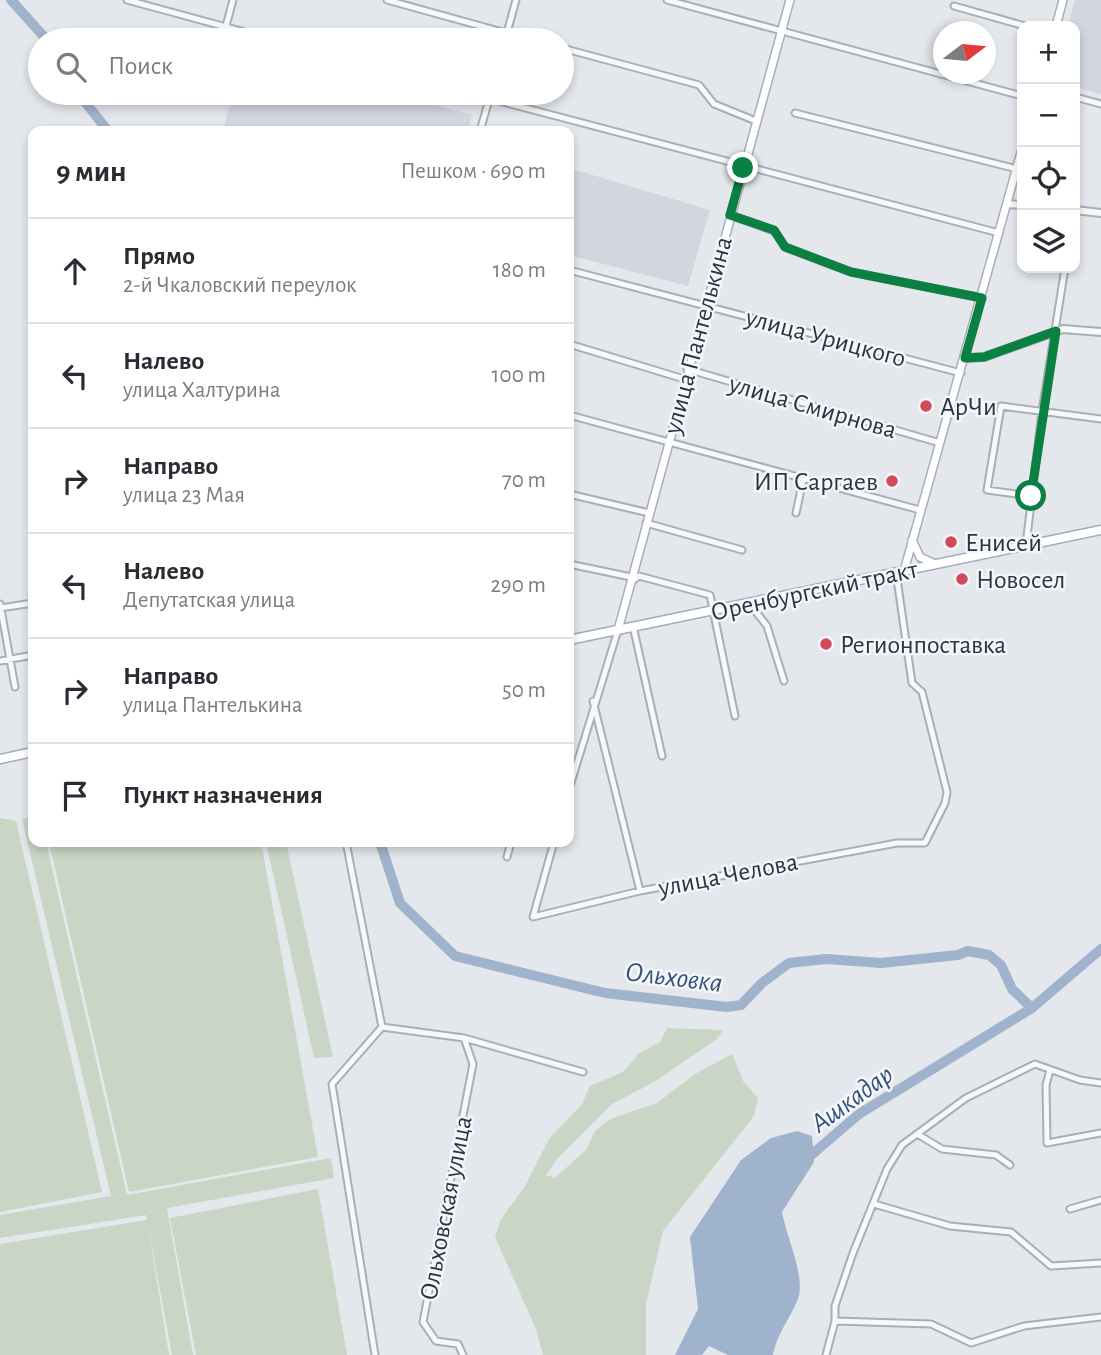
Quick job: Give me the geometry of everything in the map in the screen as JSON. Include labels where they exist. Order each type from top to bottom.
[{"type":"main road","name":"улица Пантелькина","points":[[618,629],[667,441],[790,0]]},
{"type":"main road","points":[[1057,21],[1063,0]]},
{"type":"main road","points":[[900,572],[961,373],[1017,169]]},
{"type":"main road","name":"Оренбургский тракт","points":[[574,639],[1101,530]]},
{"type":"main road","points":[[912,540],[920,557],[936,565]]},
{"type":"main road","points":[[0,759],[28,753]]},
{"type":"street","points":[[127,0],[233,28]]},
{"type":"street","points":[[226,26],[233,0]]},
{"type":"street","points":[[387,0],[477,28]]},
{"type":"street","points":[[508,28],[516,0]]},
{"type":"street","points":[[667,0],[1017,95]]},
{"type":"street","points":[[954,6],[1017,24]]},
{"type":"street","points":[[574,51],[699,85],[714,104],[756,121]]},
{"type":"street","points":[[1080,98],[1101,104]]},
{"type":"street","points":[[481,126],[487,105]]},
{"type":"street","points":[[525,105],[743,168],[999,233]]},
{"type":"street","points":[[795,113],[1017,169]]},
{"type":"street","points":[[1007,204],[1017,205]]},
{"type":"street","points":[[1080,211],[1101,213]]},
{"type":"street","points":[[730,215],[774,230],[785,247],[851,272],[982,298]]},
{"type":"street","name":"улица Урицкого","points":[[574,271],[961,373]]},
{"type":"street","points":[[1026,546],[1042,411],[1064,273]]},
{"type":"street","points":[[965,358],[984,357],[1071,328],[1101,332]]},
{"type":"street","points":[[574,346],[684,379]]},
{"type":"street","name":"улица Смирнова","points":[[687,369],[940,443]]},
{"type":"street","points":[[1031,496],[987,490],[1001,406],[1101,419]]},
{"type":"street","points":[[574,416],[920,510]]},
{"type":"street","points":[[796,513],[803,480]]},
{"type":"street","points":[[574,495],[649,513]]},
{"type":"street","points":[[646,523],[742,550]]},
{"type":"street","points":[[574,565],[631,580],[639,576],[710,595],[735,716]]},
{"type":"street","name":"улица Челова","points":[[553,847],[533,917],[640,891],[897,843],[925,843],[945,803],[947,792],[922,692],[912,683],[900,572]]},
{"type":"street","points":[[749,603],[767,626],[784,681]]},
{"type":"street","points":[[16,687],[0,607],[28,604]]},
{"type":"street","points":[[633,626],[663,756]]},
{"type":"street","points":[[574,771],[593,701],[618,629]]},
{"type":"street","points":[[0,661],[28,656]]},
{"type":"street","points":[[593,701],[640,891]]},
{"type":"street","points":[[347,847],[383,1027]]},
{"type":"street","points":[[507,857],[510,847]]},
{"type":"street","points":[[383,1027],[464,1038],[583,1072]]},
{"type":"street","points":[[375,1355],[332,1084],[383,1027]]},
{"type":"street","name":"Ольховская улица","points":[[463,1355],[458,1344],[436,1341],[423,1322],[473,1064],[464,1038]]},
{"type":"street","points":[[825,1355],[835,1321],[835,1306],[887,1169],[902,1144],[919,1135],[966,1098],[1035,1064],[1080,1080],[1101,1083]]},
{"type":"street","points":[[1050,1070],[1046,1085],[1047,1143],[1101,1133]]},
{"type":"street","points":[[919,1135],[942,1149],[996,1155],[1010,1165]]},
{"type":"street","points":[[1070,1209],[1101,1200]]},
{"type":"street","points":[[874,1204],[950,1226],[1011,1233],[1051,1266],[1101,1263]]},
{"type":"street","points":[[835,1321],[931,1324],[971,1343],[1024,1326],[1101,1317]]},
{"type":"shaded area","points":[[1075,0],[1101,0],[1101,94],[1080,88],[1080,21],[1069,21]]},
{"type":"shaded area","points":[[230,105],[435,105],[472,115],[469,126],[224,126]]},
{"type":"shaded area","points":[[574,169],[710,210],[688,286],[574,256]]},
{"type":"green space","points":[[28,817],[28,844],[22,819]]},
{"type":"green space","points":[[0,818],[16,821],[102,1192],[0,1212]]},
{"type":"green space","points":[[29,847],[47,847],[127,1195],[331,1158],[334,1178],[167,1208],[193,1355],[172,1355],[146,1215],[0,1238],[0,1215],[111,1196]]},
{"type":"green space","points":[[50,847],[262,847],[318,1157],[129,1192]]},
{"type":"green space","points":[[267,847],[287,847],[333,1057],[314,1058]]},
{"type":"green space","points":[[667,1028],[723,1030],[717,1039],[654,1082],[612,1104],[557,1159],[546,1175],[555,1178],[586,1150],[595,1131],[610,1119],[657,1103],[695,1074],[732,1054],[743,1081],[758,1098],[754,1116],[663,1231],[646,1304],[646,1355],[543,1355],[536,1329],[495,1237],[501,1219],[525,1186],[549,1139],[582,1104],[590,1086],[623,1072],[639,1053],[660,1042]]},
{"type":"green space","points":[[318,1189],[347,1355],[196,1355],[170,1218]]},
{"type":"green space","points":[[147,1220],[169,1355],[0,1355],[0,1244]]},
{"type":"water","points":[[797,1131],[812,1136],[814,1162],[782,1212],[798,1268],[800,1290],[773,1355],[728,1355],[709,1346],[702,1355],[675,1355],[698,1309],[690,1237],[741,1160],[771,1138]]},
{"type":"waterway","name":"Ольховка","points":[[11,0],[36,28]]},
{"type":"waterway","name":"Ольховка","points":[[87,105],[104,126]]},
{"type":"waterway","name":"Ольховка","points":[[382,847],[400,903],[455,956],[605,993],[727,1007],[741,1005],[762,983],[789,963],[826,959],[881,963],[958,955],[968,951],[989,955],[1001,965],[1012,989],[1032,1008]]},
{"type":"waterway","name":"Ашкадар","points":[[802,1163],[859,1114],[1032,1008],[1101,949]]},
{"type":"place","name":"АрЧи","points":[[926,406]]},
{"type":"place","name":"ИП Саргаев","points":[[892,481]]},
{"type":"place","name":"Енисей","points":[[951,542]]},
{"type":"place","name":"Новосел","points":[[962,579]]},
{"type":"place","name":"Регионпоставка","points":[[826,644]]},
{"type":"route","points":[[743,168],[730,215],[774,230],[785,247],[851,272],[982,298],[965,358],[984,357],[1056,331],[1031,496]]}]
